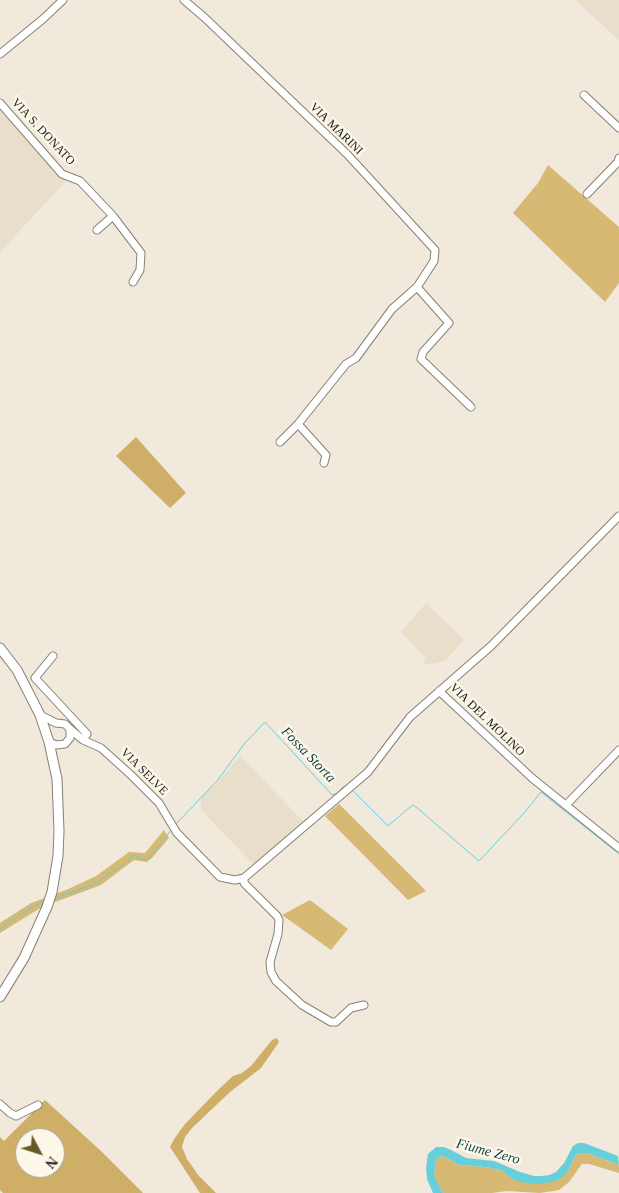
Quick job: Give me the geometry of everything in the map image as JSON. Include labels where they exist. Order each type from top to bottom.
[{"type":"main road","points":[[0,648],[17,670],[40,715],[48,738],[57,779],[59,831],[58,856],[52,892],[47,907],[24,958],[0,997]]},
{"type":"street","points":[[0,54],[64,0]]},
{"type":"street","name":"VIA MARINI","points":[[184,0],[346,154],[435,250],[434,261],[417,287],[392,309],[356,358],[346,364],[298,424],[280,442]]},
{"type":"street","points":[[584,95],[619,128]]},
{"type":"street","name":"VIA S. DONATO","points":[[0,103],[62,174],[80,181],[114,216],[141,253],[140,270],[133,282]]},
{"type":"street","points":[[587,194],[618,162],[619,158]]},
{"type":"street","points":[[97,230],[114,216]]},
{"type":"street","points":[[417,287],[450,322],[422,353],[421,359],[471,407]]},
{"type":"street","points":[[298,424],[326,455],[324,463]]},
{"type":"street","name":"VIA DEL MOLINO","points":[[619,516],[491,646],[439,691],[532,778],[619,848]]},
{"type":"street","points":[[53,656],[35,678],[87,734],[83,740],[65,743],[48,738],[56,723]]},
{"type":"street","points":[[364,1005],[351,1008],[336,1022],[331,1022],[302,1005],[274,978],[270,962],[278,934],[279,920],[244,883],[244,878],[374,766],[410,717],[439,691]]},
{"type":"street","name":"VIA SELVE","points":[[40,715],[56,723],[65,724],[83,740],[101,748],[159,803],[177,833],[220,877],[236,880],[244,878]]},
{"type":"street","points":[[53,758],[65,743],[70,729]]},
{"type":"street","points":[[566,805],[619,750]]},
{"type":"street","points":[[0,1104],[16,1116],[38,1105]]},
{"type":"shaded area","points":[[575,0],[619,0],[619,40]]},
{"type":"shaded area","points":[[0,107],[66,181],[0,252]]},
{"type":"shaded area","points":[[548,165],[619,227],[619,283],[605,302],[513,213],[538,183]]},
{"type":"shaded area","points":[[136,437],[186,493],[170,508],[116,456]]},
{"type":"shaded area","points":[[426,603],[464,640],[445,661],[426,665],[423,662],[427,659],[401,632]]},
{"type":"shaded area","points":[[240,756],[304,822],[254,865],[201,810],[201,796],[214,786]]},
{"type":"shaded area","points":[[339,804],[426,891],[408,900],[325,816]]},
{"type":"shaded area","points":[[164,830],[169,838],[147,862],[134,860],[101,885],[42,907],[0,933],[0,923],[31,903],[96,876],[129,852],[145,853]]},
{"type":"shaded area","points":[[310,900],[348,929],[331,950],[282,915]]},
{"type":"shaded area","points":[[277,1038],[279,1042],[261,1068],[230,1092],[185,1137],[182,1147],[187,1159],[199,1176],[216,1193],[200,1193],[170,1147],[185,1124],[218,1090],[233,1076],[242,1073],[251,1066],[272,1040]]},
{"type":"shaded area","points":[[45,1100],[101,1151],[143,1193],[3,1193],[0,1190],[0,1137],[4,1141],[15,1130],[15,1178],[65,1178],[65,1128],[17,1128]]},
{"type":"shaded area","points":[[581,1153],[590,1154],[619,1165],[619,1173],[589,1164],[582,1164],[569,1182],[559,1190],[540,1193],[507,1191],[492,1193],[443,1193],[434,1175],[436,1159],[441,1156],[459,1165],[501,1170],[514,1179],[567,1173],[576,1155]]},
{"type":"water","points":[[578,1143],[584,1143],[618,1156],[619,1165],[590,1154],[581,1153],[576,1155],[567,1173],[558,1180],[542,1184],[514,1180],[501,1170],[459,1165],[441,1156],[436,1160],[434,1175],[443,1193],[433,1193],[427,1179],[428,1154],[436,1147],[444,1147],[466,1158],[494,1161],[534,1176],[547,1176],[556,1172],[564,1163],[573,1146]]},
{"type":"waterway","name":"Fossa Storta","points":[[176,824],[217,781],[245,743],[264,723],[332,795],[344,786],[348,786]]},
{"type":"waterway","name":"Fossa Storta","points":[[351,789],[388,826],[413,805],[479,861],[541,792],[619,854]]},
{"type":"waterway","name":"Fossa Storta","points":[[55,898],[92,885],[124,864],[134,855],[145,860],[148,859],[172,829]]},
{"type":"waterway","name":"Fossa Storta","points":[[0,929],[44,901]]},
{"type":"water label","name":"Fiume Zero","points":[[488,1152]]}]
